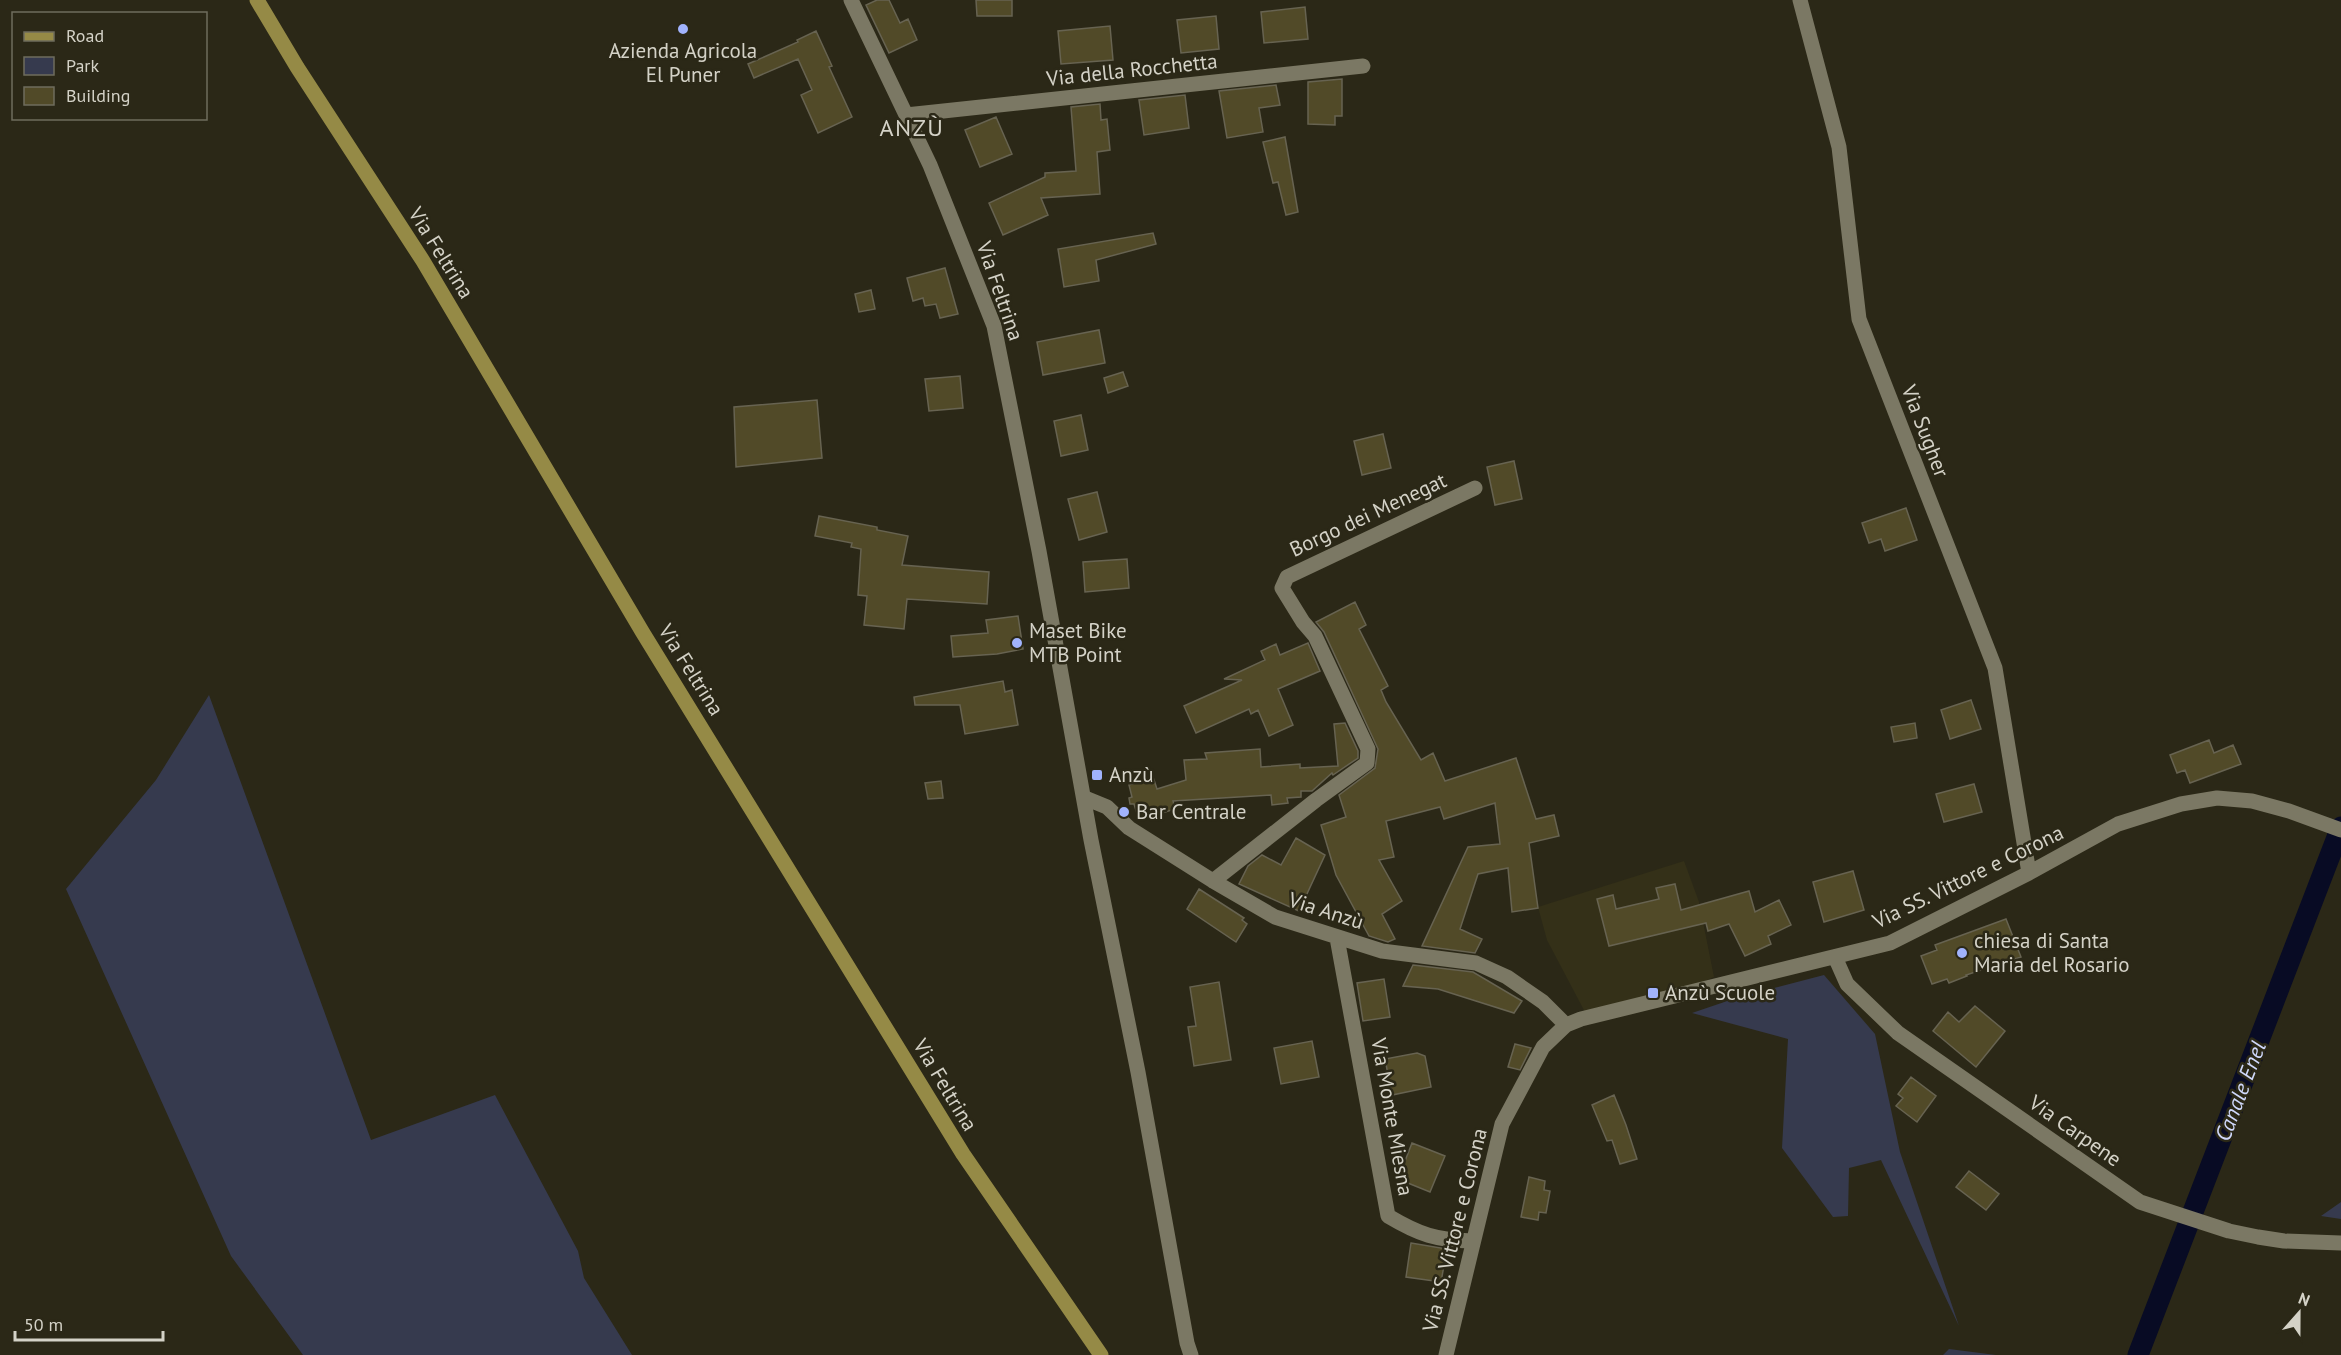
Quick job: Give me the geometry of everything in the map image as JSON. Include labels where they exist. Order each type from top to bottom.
[{"type":"main road","name":"Via Feltrina","points":[[257,0],[297,67],[423,261],[643,633],[963,1154],[1101,1355]]},
{"type":"street","name":"Via Feltrina","points":[[850,0],[930,165],[994,326],[1040,550],[1091,840],[1138,1072],[1186,1351]]},
{"type":"street","name":"Via Sugher","points":[[1800,0],[1839,147],[1859,319],[1995,668],[2030,873]]},
{"type":"street","name":"Via della Rocchetta","points":[[906,115],[1363,66]]},
{"type":"street","name":"Borgo dei Menegat","points":[[1214,882],[1316,800],[1367,763],[1368,749],[1315,636],[1303,622],[1282,588],[1287,577],[1475,488]]},
{"type":"street","name":"Via Anzù","points":[[1085,798],[1107,807],[1129,828],[1214,882],[1275,917],[1382,951],[1476,963],[1507,977],[1525,989],[1543,1002],[1566,1025]]},
{"type":"street","name":"Via SS. Vittore e Corona","points":[[1446,1355],[1502,1124],[1543,1047],[1566,1025],[1581,1019],[1890,943],[2030,873],[2118,824],[2155,811],[2217,798],[2252,801],[2341,830]]},
{"type":"street","name":"Via Monte Miesna","points":[[1337,938],[1388,1216],[1409,1228],[1441,1240],[1472,1241]]},
{"type":"street","name":"Via Carpene","points":[[1835,957],[1847,984],[1898,1033],[2140,1202],[2229,1231],[2284,1241],[2341,1243]]},
{"type":"shaded area","points":[[1684,861],[1699,902],[1714,977],[1685,990],[1586,1014],[1547,940],[1538,907]]},
{"type":"green space","points":[[209,695],[371,1140],[495,1095],[578,1251],[584,1278],[632,1355],[303,1355],[231,1256],[66,889],[156,780]]},
{"type":"green space","points":[[1824,975],[1875,1034],[1900,1152],[1959,1326],[1881,1160],[1849,1168],[1848,1216],[1833,1217],[1782,1148],[1788,1039],[1692,1013],[1739,997]]},
{"type":"green space","points":[[2341,1202],[2341,1219],[2321,1216]]},
{"type":"green space","points":[[1949,1349],[1996,1355],[1943,1355]]},
{"type":"building","points":[[877,0],[889,0],[900,23],[908,19],[917,40],[889,53],[866,5]]},
{"type":"building","points":[[976,0],[1012,0],[1012,16],[977,16]]},
{"type":"building","points":[[1305,7],[1308,39],[1264,43],[1261,12]]},
{"type":"building","points":[[1216,16],[1219,49],[1181,53],[1177,20]]},
{"type":"building","points":[[1110,26],[1113,60],[1061,64],[1058,31]]},
{"type":"building","points":[[816,31],[832,66],[829,67],[852,117],[818,133],[801,95],[812,90],[798,59],[754,78],[748,64],[798,42],[797,40]]},
{"type":"building","points":[[1342,79],[1342,116],[1335,116],[1335,125],[1308,124],[1308,82]]},
{"type":"building","points":[[1276,85],[1280,105],[1259,108],[1263,132],[1227,138],[1219,91]]},
{"type":"building","points":[[1185,95],[1189,128],[1144,135],[1139,100]]},
{"type":"building","points":[[1100,104],[1101,120],[1107,119],[1110,150],[1097,152],[1100,194],[1041,198],[1048,215],[1003,235],[989,203],[1045,177],[1045,173],[1076,171],[1071,107]]},
{"type":"building","points":[[996,117],[1012,154],[980,167],[965,130]]},
{"type":"building","points":[[1285,137],[1298,212],[1286,215],[1278,182],[1273,183],[1263,142]]},
{"type":"building","points":[[1153,233],[1156,244],[1096,260],[1099,281],[1064,287],[1058,249]]},
{"type":"building","points":[[945,268],[958,314],[940,318],[936,304],[925,306],[923,298],[913,301],[907,278]]},
{"type":"building","points":[[871,290],[875,309],[859,312],[855,294]]},
{"type":"building","points":[[1099,330],[1105,363],[1043,375],[1037,342]]},
{"type":"building","points":[[1123,372],[1128,386],[1108,393],[1104,378]]},
{"type":"building","points":[[960,376],[963,408],[929,411],[925,379]]},
{"type":"building","points":[[817,400],[822,458],[736,467],[734,407]]},
{"type":"building","points":[[1081,415],[1088,450],[1061,456],[1054,421]]},
{"type":"building","points":[[1383,434],[1391,468],[1362,475],[1354,441]]},
{"type":"building","points":[[1514,461],[1522,499],[1495,505],[1487,467]]},
{"type":"building","points":[[1097,492],[1107,532],[1079,540],[1068,499]]},
{"type":"building","points":[[1906,508],[1917,540],[1885,551],[1881,539],[1869,543],[1862,523]]},
{"type":"building","points":[[819,516],[877,527],[877,530],[908,536],[902,565],[989,572],[987,604],[907,599],[904,629],[864,625],[867,596],[858,595],[861,549],[851,547],[852,543],[815,536]]},
{"type":"building","points":[[1127,559],[1129,588],[1085,592],[1083,562]]},
{"type":"building","points":[[1355,602],[1366,625],[1359,629],[1388,686],[1381,690],[1386,702],[1421,760],[1433,753],[1445,781],[1516,758],[1536,819],[1554,815],[1559,836],[1529,843],[1538,908],[1512,912],[1508,868],[1478,874],[1460,929],[1482,939],[1475,953],[1422,946],[1468,847],[1500,844],[1495,803],[1444,819],[1440,807],[1386,821],[1394,857],[1379,860],[1402,901],[1382,914],[1395,939],[1388,942],[1369,936],[1336,875],[1321,825],[1346,817],[1339,795],[1375,768],[1378,749],[1324,632],[1316,622]]},
{"type":"building","points":[[1018,616],[1023,649],[997,654],[953,657],[951,636],[988,633],[986,620]]},
{"type":"building","points":[[1308,643],[1320,671],[1278,689],[1293,725],[1269,736],[1258,710],[1251,714],[1249,709],[1196,733],[1184,706],[1242,680],[1224,679],[1265,660],[1261,651],[1276,644],[1280,655]]},
{"type":"building","points":[[1003,681],[1005,692],[1012,690],[1018,725],[965,734],[960,705],[915,705],[914,697]]},
{"type":"building","points":[[1971,700],[1981,729],[1950,739],[1941,710]]},
{"type":"building","points":[[1345,723],[1358,751],[1358,758],[1333,775],[1332,773],[1312,791],[1301,791],[1301,797],[1287,798],[1288,803],[1272,805],[1271,795],[1173,801],[1175,809],[1139,820],[1134,804],[1130,804],[1129,798],[1132,797],[1129,785],[1153,777],[1157,789],[1186,780],[1184,760],[1207,759],[1205,753],[1260,749],[1261,767],[1300,764],[1300,768],[1338,766],[1334,724]]},
{"type":"building","points":[[1915,723],[1917,738],[1894,742],[1891,727]]},
{"type":"building","points":[[2209,740],[2214,753],[2233,745],[2241,764],[2190,783],[2185,770],[2177,773],[2170,755]]},
{"type":"building","points":[[941,781],[943,798],[928,799],[925,783]]},
{"type":"building","points":[[1974,784],[1982,812],[1944,822],[1936,794]]},
{"type":"building","points":[[1296,838],[1325,855],[1299,911],[1239,884],[1248,866],[1262,855],[1281,865]]},
{"type":"building","points":[[1853,871],[1864,910],[1824,922],[1813,882]]},
{"type":"building","points":[[1675,884],[1681,910],[1749,891],[1755,912],[1779,900],[1791,925],[1768,936],[1771,944],[1745,956],[1729,924],[1708,931],[1706,923],[1609,946],[1597,899],[1613,895],[1616,909],[1659,899],[1656,888]]},
{"type":"building","points":[[1199,889],[1244,918],[1242,920],[1247,924],[1236,942],[1187,909]]},
{"type":"building","name":"chiesa di Santa Maria del Rosario","points":[[2006,919],[2021,957],[1949,983],[1947,979],[1932,984],[1921,956],[1937,950],[1935,945]]},
{"type":"building","points":[[1413,965],[1473,972],[1522,1001],[1514,1013],[1438,989],[1403,986]]},
{"type":"building","points":[[1384,979],[1390,1017],[1363,1021],[1357,983]]},
{"type":"building","points":[[1219,982],[1231,1060],[1194,1066],[1188,1027],[1196,1026],[1190,987]]},
{"type":"building","points":[[1975,1006],[2005,1031],[1976,1067],[1933,1031],[1948,1012],[1959,1022]]},
{"type":"building","points":[[1312,1041],[1319,1077],[1281,1084],[1274,1048]]},
{"type":"building","points":[[1515,1044],[1531,1048],[1520,1070],[1508,1067]]},
{"type":"building","points":[[1417,1053],[1425,1056],[1431,1087],[1392,1095],[1385,1059]]},
{"type":"building","points":[[1911,1077],[1936,1096],[1917,1122],[1896,1106],[1903,1098],[1898,1094]]},
{"type":"building","points":[[1614,1095],[1637,1159],[1620,1164],[1612,1140],[1607,1141],[1592,1105]]},
{"type":"building","points":[[1412,1143],[1445,1156],[1430,1192],[1398,1179]]},
{"type":"building","points":[[1969,1171],[1999,1194],[1986,1210],[1956,1187]]},
{"type":"building","points":[[1529,1177],[1545,1181],[1544,1190],[1550,1191],[1546,1213],[1539,1212],[1538,1220],[1521,1217]]},
{"type":"building","points":[[1411,1243],[1447,1249],[1441,1282],[1406,1277]]},
{"type":"waterway","name":"Canale Enel","points":[[2138,1355],[2341,827]]},
{"type":"place","name":"Azienda Agricola El Puner","points":[[683,29]]},
{"type":"place","name":"Maset Bike MTB Point","points":[[1017,643]]},
{"type":"place","name":"Anzù","points":[[1097,775]]},
{"type":"place","name":"Bar Centrale","points":[[1124,812]]},
{"type":"place","name":"chiesa di Santa Maria del Rosario","points":[[1962,953]]},
{"type":"place","name":"Anzù Scuole","points":[[1653,993]]},
{"type":"district","name":"ANZÙ","points":[[912,128]]}]
